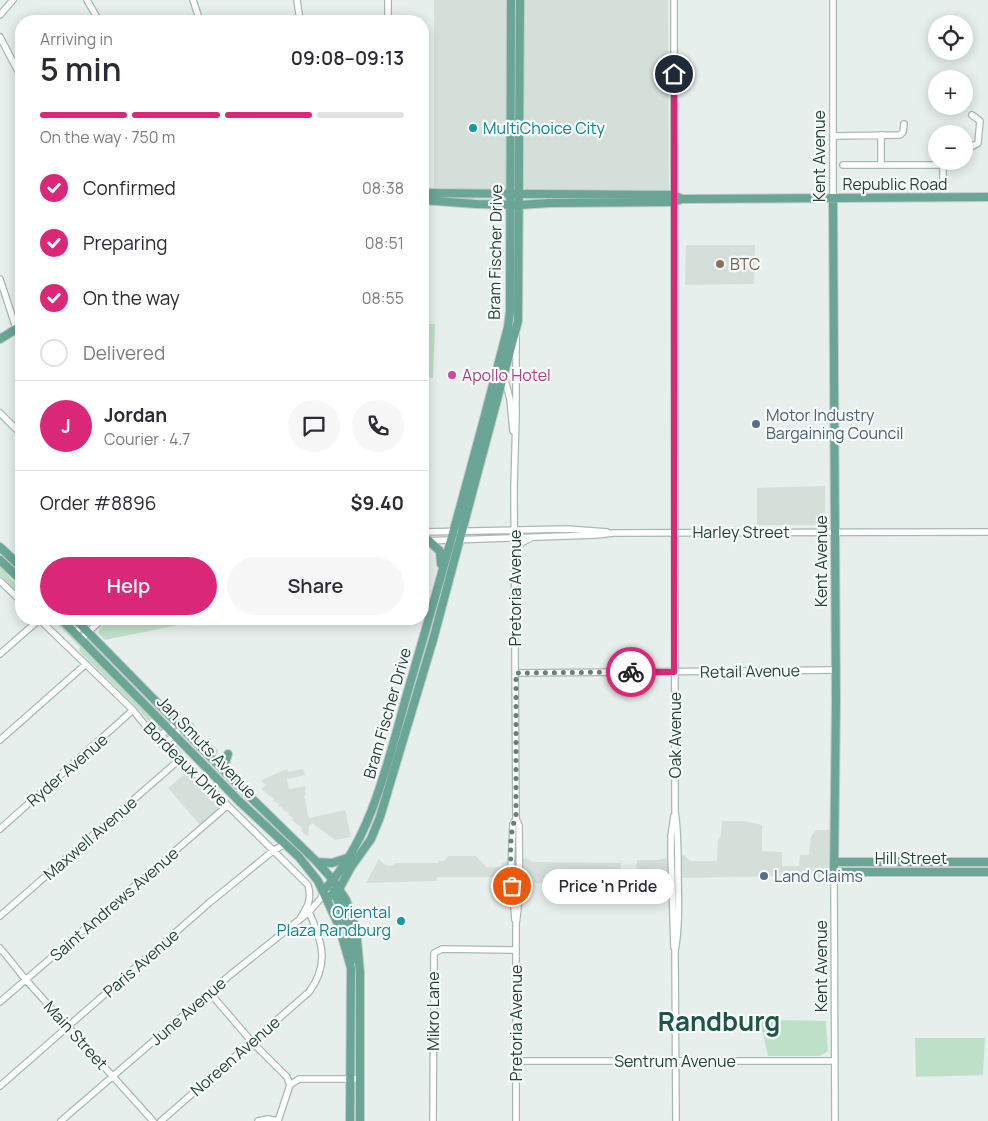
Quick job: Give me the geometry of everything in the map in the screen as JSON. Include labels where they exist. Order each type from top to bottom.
[{"type":"main road","name":"Bram Fischer Drive","points":[[429,616],[500,361],[510,311],[510,0]]},
{"type":"main road","name":"Bram Fischer Drive","points":[[327,899],[337,891],[371,839],[380,817],[433,640],[516,329],[520,205],[520,0]]},
{"type":"main road","name":"Republic Road","points":[[429,193],[674,199]]},
{"type":"main road","name":"Republic Road","points":[[429,200],[520,205],[674,199],[988,196]]},
{"type":"main road","name":"Kent Avenue","points":[[833,198],[834,872]]},
{"type":"main road","points":[[0,339],[15,330]]},
{"type":"main road","points":[[429,543],[440,551],[441,573]]},
{"type":"main road","points":[[0,547],[15,561]]},
{"type":"main road","points":[[0,560],[15,574]]},
{"type":"main road","name":"Jan Smuts Avenue","points":[[67,625],[168,729],[284,845],[299,857],[310,870],[327,899]]},
{"type":"main road","name":"Jan Smuts Avenue","points":[[82,625],[226,773],[317,862],[333,880],[337,891]]},
{"type":"main road","name":"Bram Fischer Drive","points":[[323,891],[333,880],[347,858],[371,814],[427,625]]},
{"type":"main road","points":[[226,773],[225,763],[228,754]]},
{"type":"main road","points":[[360,1121],[361,984],[359,950],[356,929],[346,900],[347,883],[371,839]]},
{"type":"main road","points":[[317,862],[332,863],[347,858]]},
{"type":"main road","name":"Hill Street","points":[[834,862],[988,862]]},
{"type":"main road","name":"Hill Street","points":[[834,872],[988,872]]},
{"type":"main road","points":[[337,891],[346,900]]},
{"type":"main road","points":[[337,891],[351,942],[352,956],[350,1121]]},
{"type":"main road","points":[[327,899],[339,926],[351,968]]},
{"type":"street","points":[[0,15],[14,0]]},
{"type":"street","points":[[88,0],[95,15]]},
{"type":"street","points":[[193,0],[198,15]]},
{"type":"street","points":[[297,0],[299,15]]},
{"type":"street","points":[[388,0],[388,15]]},
{"type":"street","name":"Oak Avenue","points":[[674,0],[675,811],[671,836],[671,854],[672,927],[675,951],[676,1121]]},
{"type":"street","name":"Kent Avenue","points":[[833,0],[833,198]]},
{"type":"street","points":[[0,37],[15,66]]},
{"type":"street","points":[[972,115],[980,121],[978,143],[973,146]]},
{"type":"street","points":[[833,136],[900,135],[904,132],[904,124]]},
{"type":"street","points":[[881,135],[881,165]]},
{"type":"street","points":[[843,165],[928,163]]},
{"type":"street","points":[[943,170],[943,183]]},
{"type":"street","points":[[0,279],[15,317]]},
{"type":"street","name":"Pretoria Avenue","points":[[516,329],[514,448],[516,819],[512,824],[511,870],[512,902],[516,924],[516,1121]]},
{"type":"street","name":"Pretoria Avenue","points":[[500,361],[510,399],[514,448]]},
{"type":"street","points":[[0,414],[15,428]]},
{"type":"street","name":"Harley Street","points":[[461,534],[514,530],[596,530],[614,533]]},
{"type":"street","points":[[429,532],[461,534]]},
{"type":"street","name":"Harley Street","points":[[461,534],[533,537],[675,532],[988,532]]},
{"type":"street","points":[[429,539],[452,534]]},
{"type":"street","points":[[515,550],[523,542],[533,537]]},
{"type":"street","points":[[0,581],[15,595]]},
{"type":"street","points":[[0,654],[33,625]]},
{"type":"street","name":"Bordeaux Drive","points":[[46,625],[133,710],[156,739],[189,767],[308,886],[311,894],[310,902],[301,917]]},
{"type":"street","points":[[78,636],[82,625]]},
{"type":"street","points":[[78,636],[88,632],[96,625]]},
{"type":"street","points":[[0,740],[86,664]]},
{"type":"street","name":"Retail Avenue","points":[[516,673],[835,670]]},
{"type":"street","name":"Ryder Avenue","points":[[0,829],[133,710]]},
{"type":"street","points":[[156,739],[168,729],[180,725]]},
{"type":"street","points":[[163,745],[174,735],[180,725]]},
{"type":"street","name":"Maxwell Avenue","points":[[0,916],[179,760]]},
{"type":"street","name":"Saint Andrews Avenue","points":[[0,1002],[227,806]]},
{"type":"street","name":"Paris Avenue","points":[[0,1086],[202,910],[274,850],[284,845]]},
{"type":"street","name":"Kent Avenue","points":[[834,872],[835,1121]]},
{"type":"street","name":"June Avenue","points":[[317,904],[323,891]]},
{"type":"street","name":"June Avenue","points":[[61,1121],[210,992],[317,904],[327,899]]},
{"type":"street","name":"Noreen Avenue","points":[[161,1121],[309,992],[317,981],[322,960],[319,942],[309,912]]},
{"type":"street","name":"Main Street","points":[[0,948],[26,980],[153,1121]]},
{"type":"street","name":"Mikro Lane","points":[[433,1121],[434,954],[442,949],[516,950]]},
{"type":"street","points":[[210,992],[252,1042],[287,1077],[290,1085]]},
{"type":"street","name":"Sentrum Avenue","points":[[516,1061],[835,1061]]},
{"type":"street","points":[[258,1121],[268,1119],[278,1121],[290,1085],[299,1079],[360,1079]]},
{"type":"shaded area","points":[[434,0],[668,0],[669,190],[434,189]]},
{"type":"shaded area","name":"BTC","points":[[686,245],[755,245],[754,284],[685,285]]},
{"type":"shaded area","points":[[825,486],[825,518],[817,525],[757,525],[757,488]]},
{"type":"shaded area","points":[[287,769],[288,772],[303,769],[305,775],[287,779],[289,789],[305,786],[306,795],[304,796],[309,818],[345,810],[351,837],[335,840],[312,823],[309,826],[308,837],[301,831],[302,828],[292,820],[294,818],[273,801],[274,798],[262,790],[265,785],[261,780]]},
{"type":"shaded area","points":[[186,773],[218,804],[220,809],[200,825],[168,788]]},
{"type":"shaded area","points":[[722,821],[743,821],[762,825],[762,851],[782,852],[782,866],[799,866],[800,855],[809,855],[811,836],[816,830],[830,830],[830,879],[792,880],[792,876],[609,881],[609,877],[576,878],[575,883],[530,883],[505,877],[437,877],[436,881],[366,883],[379,859],[385,865],[391,866],[396,863],[438,863],[439,861],[444,861],[448,856],[476,856],[486,867],[500,867],[506,861],[526,858],[533,862],[621,863],[620,872],[636,871],[637,860],[658,860],[684,855],[690,861],[717,861],[718,840],[721,835]]},
{"type":"green space","points":[[429,324],[435,324],[433,378],[429,378]]},
{"type":"green space","points":[[0,564],[15,582],[15,589],[0,575]]},
{"type":"green space","points":[[58,625],[62,625],[132,694],[162,730],[158,734],[141,712],[79,651],[80,647]]},
{"type":"green space","points":[[103,625],[178,625],[105,640],[98,633]]},
{"type":"green space","points":[[190,720],[199,734],[218,750],[217,754],[209,750],[194,736],[188,723]]},
{"type":"green space","points":[[172,745],[176,745],[190,762],[177,755],[171,748]]},
{"type":"green space","points":[[760,1020],[826,1021],[828,1051],[820,1056],[768,1056]]},
{"type":"green space","points":[[915,1038],[985,1038],[983,1075],[916,1077]]},
{"type":"way so far","points":[[512,886],[511,840],[512,824],[516,819],[516,673],[631,672]]},
{"type":"place","name":"MultiChoice City","points":[[473,128]]},
{"type":"place","name":"BTC","points":[[720,264]]},
{"type":"place","name":"Apollo Hotel","points":[[452,375]]},
{"type":"place","name":"Motor Industry Bargaining Council","points":[[756,424]]},
{"type":"place","name":"Land Claims","points":[[764,876]]},
{"type":"place","name":"Price 'n Pride","points":[[512,886]]},
{"type":"place","name":"Oriental Plaza Randburg","points":[[401,921]]},
{"type":"district","name":"Randburg","points":[[719,1021]]},
{"type":"route","points":[[631,672],[674,672],[674,74]]}]
